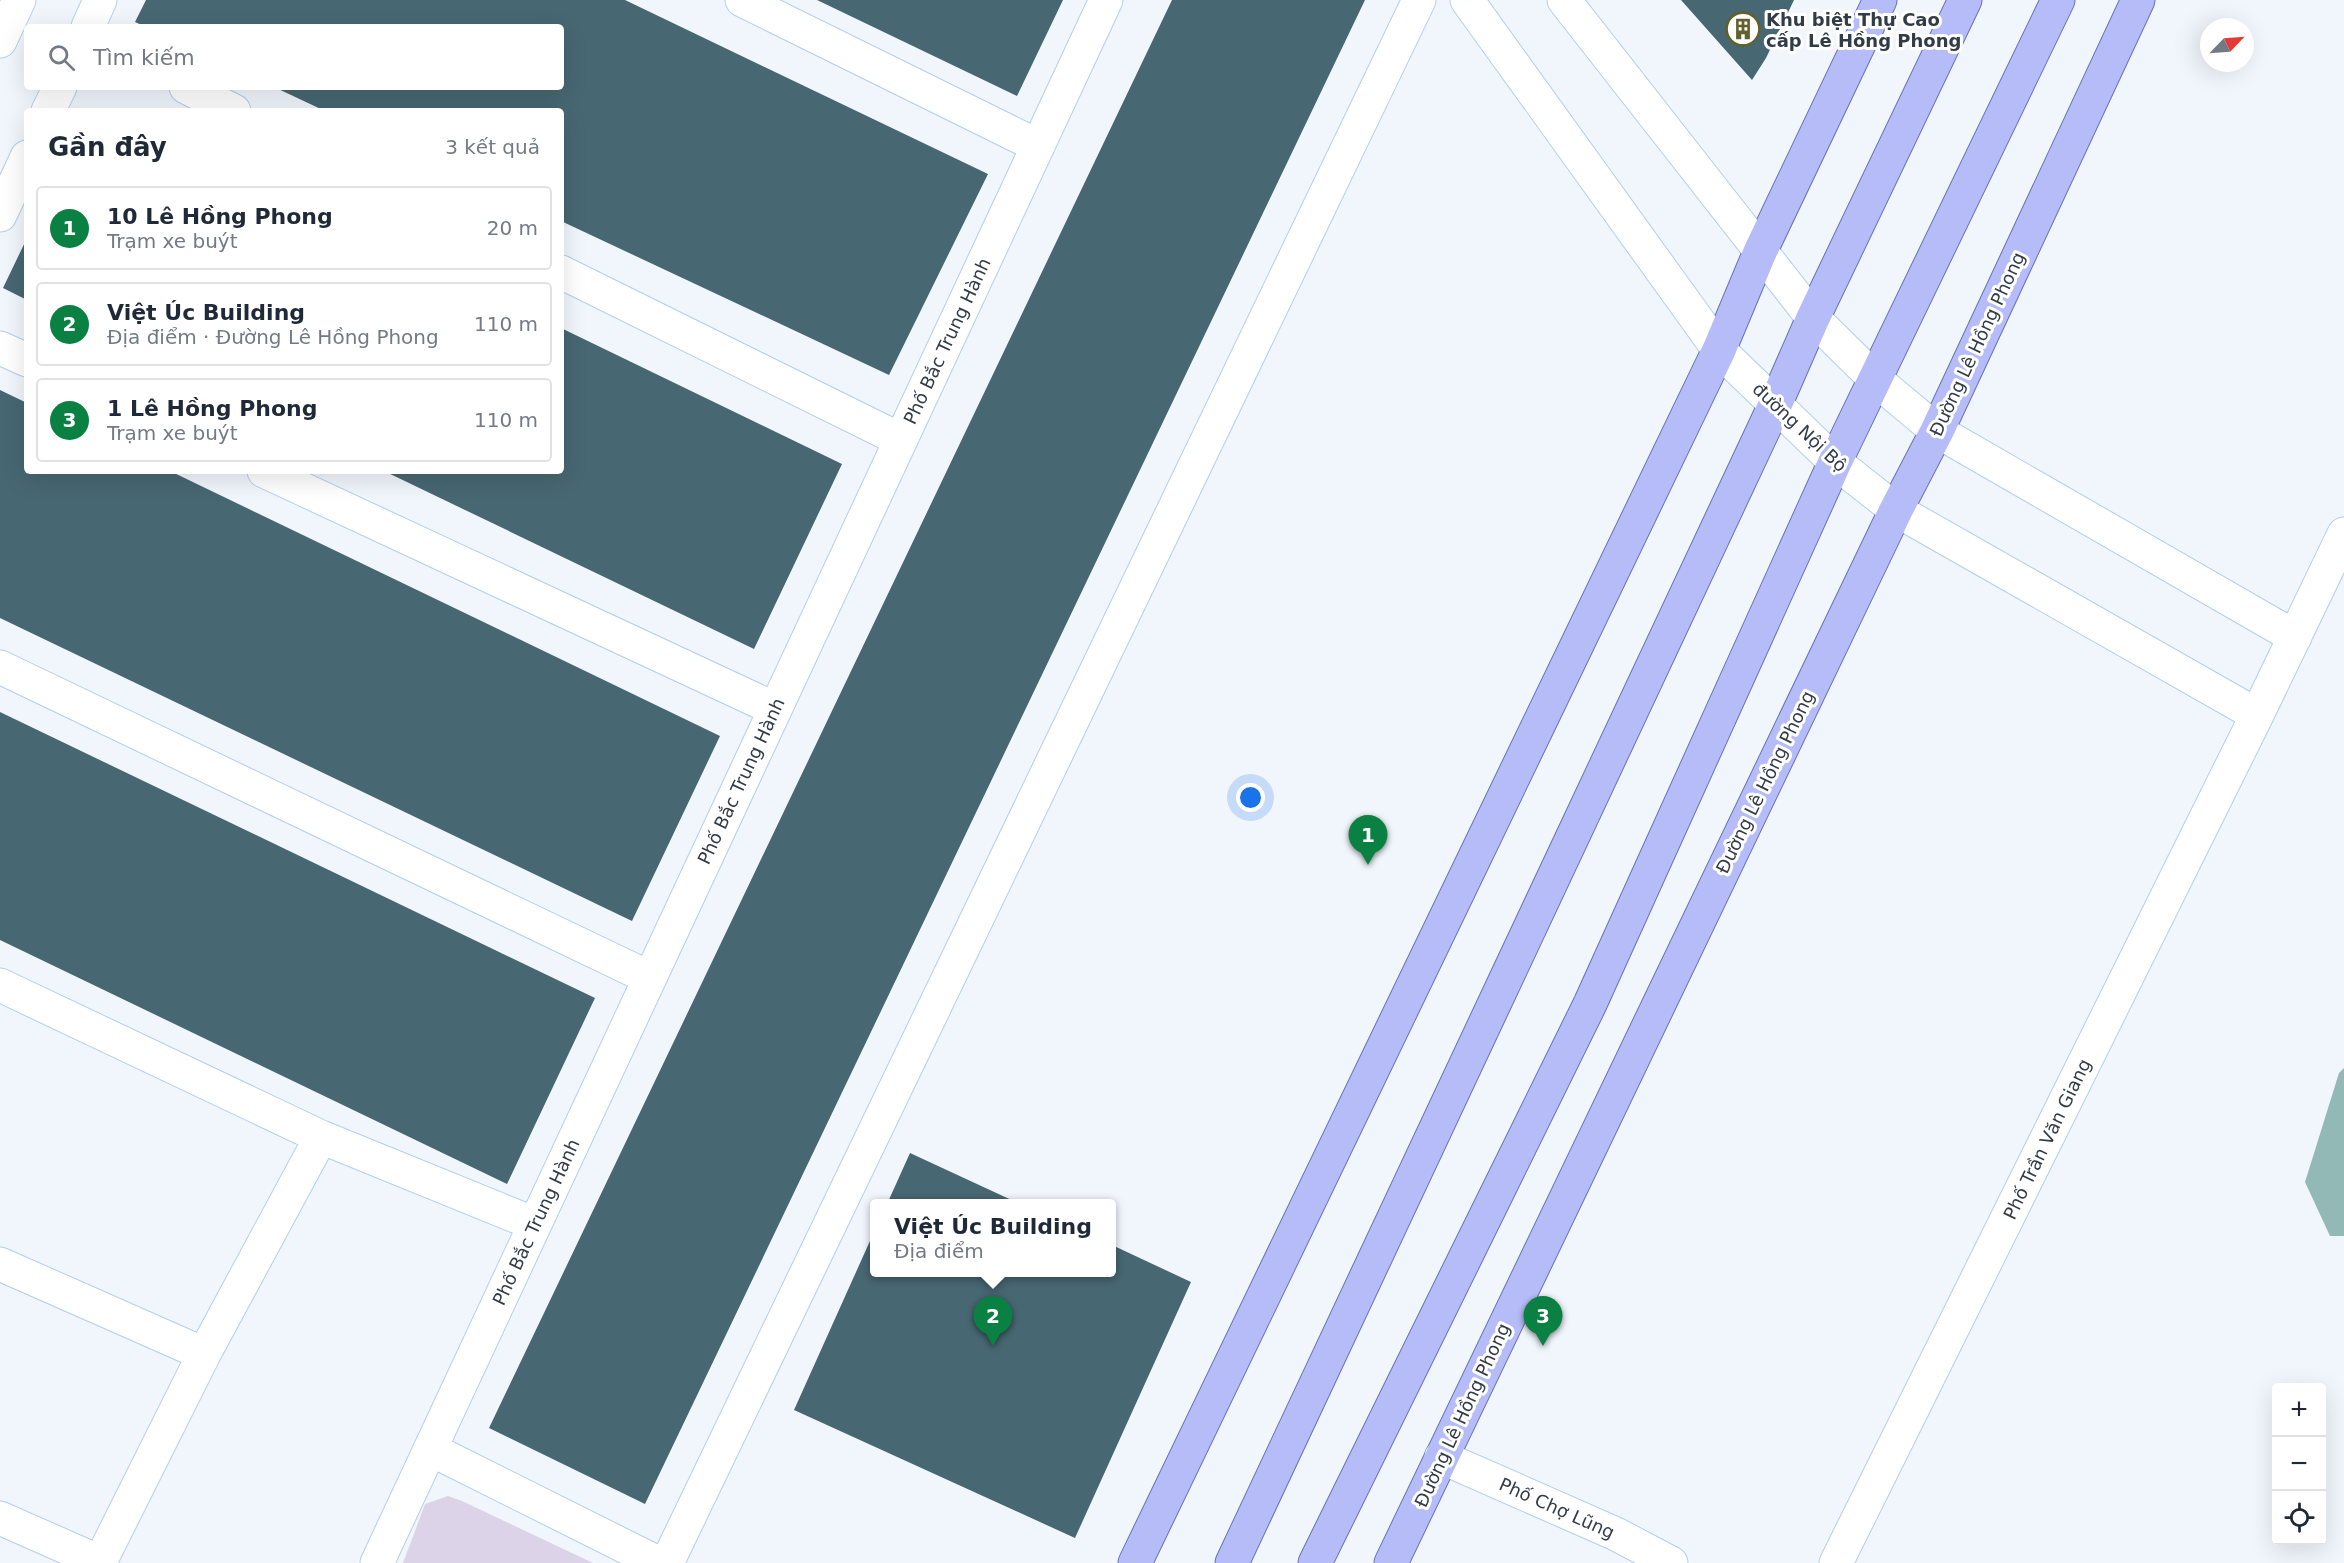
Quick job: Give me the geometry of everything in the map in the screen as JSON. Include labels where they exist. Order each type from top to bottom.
[{"type":"main road","points":[[1135,1563],[1719,350],[1760,252],[1880,0]]},
{"type":"main road","points":[[1232,1563],[1775,405],[1813,318],[1965,0]]},
{"type":"main road","points":[[1315,1563],[1590,1004],[1835,462],[2058,0]]},
{"type":"main road","name":"Đường Lê Hồng Phong","points":[[1391,1563],[1896,510],[1937,431],[2138,0]]},
{"type":"street","points":[[0,41],[19,0]]},
{"type":"street","points":[[88,24],[100,0]]},
{"type":"street","points":[[742,0],[1038,146]]},
{"type":"street","name":"Phố Bắc Trung Hành","points":[[377,1563],[1106,0]]},
{"type":"street","points":[[667,1563],[1419,0]]},
{"type":"street","name":"đường Nội Bộ","points":[[1467,0],[1719,350],[1835,462],[1896,510],[2257,715]]},
{"type":"street","points":[[1564,0],[1813,318],[1876,380],[1937,431],[2295,637]]},
{"type":"street","points":[[50,108],[58,90]]},
{"type":"street","points":[[192,90],[228,108]]},
{"type":"street","points":[[0,215],[24,163]]},
{"type":"street","points":[[564,273],[901,440]]},
{"type":"street","points":[[0,348],[24,359]]},
{"type":"street","points":[[270,474],[775,710]]},
{"type":"street","name":"Phố Trần Văn Giang","points":[[1836,1563],[2257,715],[2344,534]]},
{"type":"street","points":[[0,667],[650,978]]},
{"type":"street","points":[[0,985],[321,1137],[535,1224]]},
{"type":"street","points":[[0,1518],[101,1562],[204,1354],[321,1137]]},
{"type":"street","points":[[0,1264],[204,1354]]},
{"type":"street","points":[[430,1449],[658,1563]]},
{"type":"street","name":"Phố Chợ Lũng","points":[[1441,1457],[1616,1534],[1671,1563]]},
{"type":"shaded area","points":[[2344,1068],[2344,1236],[2330,1236],[2305,1182],[2339,1073]]},
{"type":"shaded area","points":[[448,1496],[593,1563],[403,1563],[425,1504]]},
{"type":"building","points":[[146,0],[625,0],[988,174],[889,375],[564,222],[564,108],[319,108],[280,90],[564,90],[564,24],[139,24],[135,22]]},
{"type":"building","points":[[817,0],[1063,0],[1017,96]]},
{"type":"building","points":[[1172,0],[1365,0],[645,1504],[489,1428]]},
{"type":"building","name":"Khu biệt Thự Cao cấp Lê Hồng Phong","points":[[1681,0],[1794,0],[1766,58],[1752,80]]},
{"type":"building","points":[[24,244],[24,298],[3,288]]},
{"type":"building","points":[[564,329],[842,464],[754,649],[390,474],[564,474]]},
{"type":"building","points":[[0,390],[24,402],[24,474],[176,474],[720,736],[632,921],[0,618]]},
{"type":"building","points":[[0,712],[595,998],[507,1184],[0,940]]},
{"type":"building","points":[[910,1153],[1009,1199],[889,1199]]},
{"type":"building","points":[[870,1241],[870,1277],[1116,1277],[1116,1247],[1191,1282],[1075,1538],[794,1410]]},
{"type":"place","name":"Khu biệt Thự Cao cấp Lê Hồng Phong","points":[[1743,29]]},
{"type":"place","name":"10 Lê Hồng Phong","points":[[1368,865]]},
{"type":"place","name":"Việt Úc Building","points":[[993,1346]]},
{"type":"place","name":"1 Lê Hồng Phong","points":[[1543,1346]]}]
